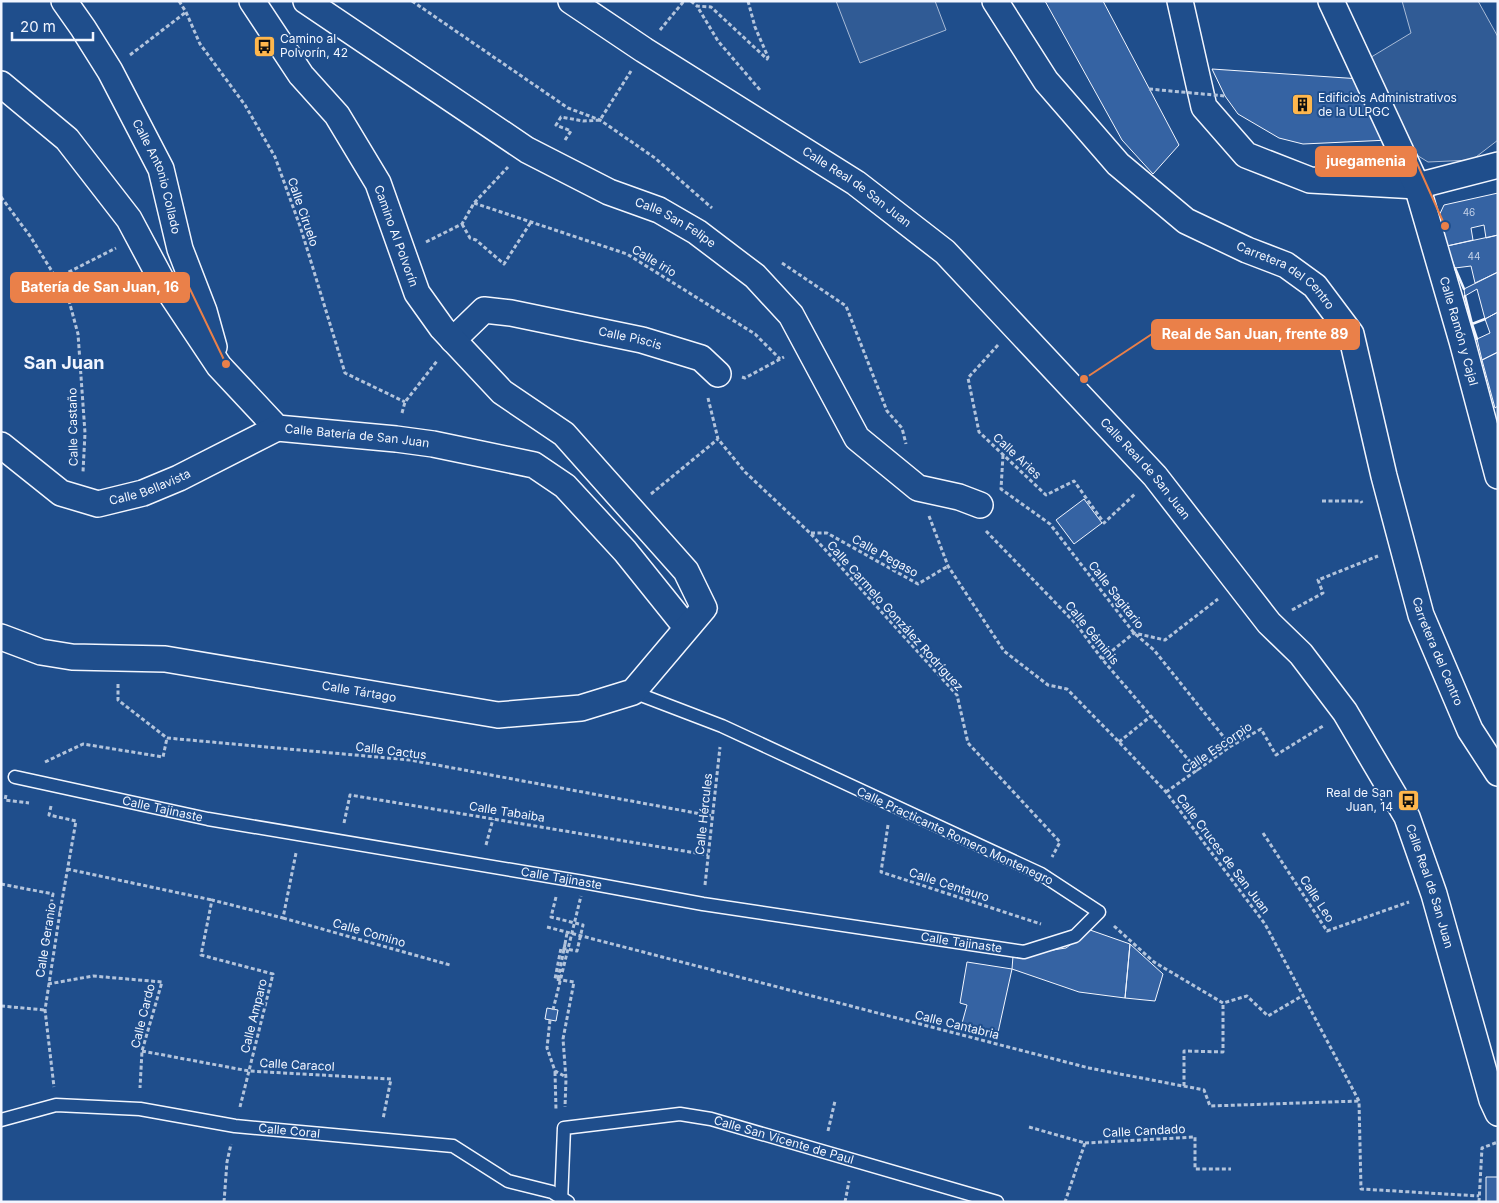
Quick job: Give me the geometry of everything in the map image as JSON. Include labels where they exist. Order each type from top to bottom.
[{"type":"street","name":"Calle Antonio Collado","points":[[64,1],[84,28],[110,71],[161,169],[180,250],[204,310],[219,366]]},
{"type":"street","name":"Camino Al Polvorín","points":[[252,1],[302,75],[337,115],[378,183],[418,293],[442,328],[502,392],[564,434],[686,571],[704,608],[686,628]]},
{"type":"street","name":"Calle San Felipe","points":[[306,1],[527,150],[609,192],[659,210],[696,232],[755,276],[791,315],[857,438],[918,488],[959,497],[980,505]]},
{"type":"street","name":"Calle Real de San Juan","points":[[571,1],[644,50],[856,183],[945,252],[1155,476],[1238,583],[1270,622],[1301,654],[1345,712],[1407,817],[1434,894],[1490,1091],[1498,1113]]},
{"type":"street","name":"Carretera del Centro","points":[[996,1],[1046,80],[1118,164],[1186,221],[1247,250],[1286,265],[1315,286],[1351,334],[1384,476],[1421,615],[1470,730],[1498,773]]},
{"type":"street","points":[[1180,1],[1204,107],[1246,155],[1310,180],[1417,186],[1494,162]]},
{"type":"street","name":"Calle Ramón y Cajal","points":[[1331,1],[1417,186],[1462,340],[1498,476]]},
{"type":"street","name":"Calle Batería de San Juan","points":[[1,84],[67,138],[129,219],[161,279],[219,366],[277,428],[433,444],[534,465],[565,486],[625,551],[686,628]]},
{"type":"street","name":"Calle Piscis","points":[[453,340],[484,310],[511,313],[642,340],[701,358],[718,374]]},
{"type":"street","name":"Calle Bellavista","points":[[1,445],[61,493],[98,504],[143,493],[179,478],[277,428]]},
{"type":"street","points":[[633,692],[686,628]]},
{"type":"street","name":"Calle Tártago","points":[[1,637],[41,652],[72,657],[165,660],[498,715],[581,708],[633,692]]},
{"type":"lane","name":"Calle Practicante Romero Montenegro","points":[[633,692],[722,726],[1041,874],[1099,912]]},
{"type":"lane","name":"Calle Tajinaste","points":[[15,778],[208,819],[340,842],[703,904],[1024,952],[1075,936],[1099,912]]},
{"type":"lane","name":"Calle Coral","points":[[1,1120],[56,1105],[140,1109],[235,1126],[453,1146],[508,1181],[552,1192],[564,1201]]},
{"type":"lane","name":"Calle San Vicente de Paul","points":[[564,1201],[564,1128],[680,1114],[711,1119],[997,1202]]},
{"type":"path","name":"Calle Ciruelo","points":[[179,1],[200,44],[246,105],[275,157],[301,229],[346,373],[405,402]]},
{"type":"path","points":[[582,121],[600,120],[644,50],[684,1]]},
{"type":"path","points":[[691,1],[697,6],[718,41],[761,91]]},
{"type":"path","points":[[697,6],[711,7],[766,59],[768,56],[755,27],[748,1]]},
{"type":"path","points":[[110,71],[186,12]]},
{"type":"path","points":[[1149,89],[1224,96]]},
{"type":"path","points":[[403,253],[462,224],[474,203],[513,163]]},
{"type":"path","name":"Calle Castaño","points":[[1,197],[30,236],[68,297],[78,334],[84,433],[82,499]]},
{"type":"path","name":"Calle irio","points":[[474,203],[627,254],[755,334],[780,359]]},
{"type":"path","points":[[462,224],[470,238],[476,240],[504,264],[531,222]]},
{"type":"path","points":[[56,278],[138,236]]},
{"type":"path","name":"Calle Aries","points":[[1015,326],[968,378],[979,432],[1046,495],[1074,481],[1104,523],[1155,476]]},
{"type":"path","points":[[396,439],[405,402],[453,340]]},
{"type":"path","points":[[718,374],[745,378],[780,359],[808,348]]},
{"type":"path","name":"Calle Carmelo González Rodríguez","points":[[718,374],[706,389],[718,439],[745,472],[810,534],[957,695],[968,743],[1060,842],[1041,874]]},
{"type":"path","points":[[632,510],[718,439]]},
{"type":"path","points":[[980,505],[1001,490],[1003,455]]},
{"type":"path","name":"Calle Cruces de San Juan","points":[[918,488],[948,566],[1004,651],[1048,685],[1067,689],[1119,742],[1166,792],[1265,924],[1359,1101],[1361,1189],[1479,1196]]},
{"type":"path","name":"Calle Sagitario","points":[[1001,490],[1050,524],[1134,633],[1154,650],[1231,746]]},
{"type":"path","name":"Calle Géminis","points":[[980,505],[974,519],[1077,625],[1102,659],[1198,771]]},
{"type":"path","name":"Calle Pegaso","points":[[810,534],[828,534],[918,584],[948,566]]},
{"type":"path","points":[[1270,622],[1323,593],[1318,580],[1384,554]]},
{"type":"path","points":[[1102,659],[1134,633],[1165,640],[1238,583]]},
{"type":"path","points":[[15,778],[83,744],[163,757],[167,738],[118,700],[117,658]]},
{"type":"path","name":"Calle Escorpio","points":[[1166,792],[1231,746],[1261,729],[1276,755],[1345,712]]},
{"type":"path","points":[[1119,742],[1151,716]]},
{"type":"path","name":"Calle Hércules","points":[[703,904],[722,726]]},
{"type":"path","name":"Calle Cactus","points":[[167,738],[410,760],[712,816]]},
{"type":"path","name":"Calle Tabaiba","points":[[340,842],[350,795],[708,855]]},
{"type":"path","name":"Calle Geranio","points":[[52,801],[49,815],[76,821],[45,1010],[56,1105]]},
{"type":"path","name":"Calle Centauro","points":[[891,805],[881,872],[1075,936]]},
{"type":"path","points":[[485,849],[493,819]]},
{"type":"path","name":"Calle Leo","points":[[1263,833],[1327,931],[1434,894]]},
{"type":"path","points":[[67,869],[212,900],[283,918],[296,852]]},
{"type":"path","points":[[1,884],[53,894],[50,910],[60,912]]},
{"type":"path","points":[[556,894],[552,917],[583,924],[577,951],[561,948],[555,979],[574,982],[563,1039],[566,1077],[565,1114]]},
{"type":"path","points":[[567,932],[553,1010],[581,896]]},
{"type":"path","name":"Calle Amparo","points":[[212,900],[201,955],[273,974],[227,1162],[224,1202]]},
{"type":"path","points":[[1099,912],[1154,962],[1223,1003],[1247,996],[1268,1016],[1302,996]]},
{"type":"path","name":"Calle Comino","points":[[283,918],[450,965]]},
{"type":"path","name":"Calle Cantabria","points":[[547,927],[1089,1068],[1204,1090],[1210,1106],[1359,1101]]},
{"type":"path","name":"Calle Cardo","points":[[48,984],[93,976],[162,982],[142,1051],[140,1109]]},
{"type":"path","points":[[1184,1086],[1184,1051],[1223,1052],[1223,1003]]},
{"type":"path","points":[[1,1006],[45,1010]]},
{"type":"path","points":[[550,1020],[547,1048],[556,1078],[556,1111]]},
{"type":"path","name":"Calle Caracol","points":[[142,1051],[249,1072],[391,1079],[379,1140]]},
{"type":"path","points":[[554,1071],[566,1077]]},
{"type":"path","points":[[824,1152],[835,1100]]},
{"type":"path","points":[[1029,1127],[1085,1143],[1065,1202]]},
{"type":"path","name":"Calle Candado","points":[[1085,1143],[1195,1137],[1195,1169],[1232,1169]]},
{"type":"path","points":[[1479,1202],[1482,1148],[1498,1142]]},
{"type":"shaded area","points":[[836,1],[935,1],[946,30],[860,63]]},
{"type":"shaded area","points":[[1402,1],[1478,1],[1498,37],[1498,140],[1472,160],[1428,162],[1407,149],[1368,59],[1411,33]]},
{"type":"building","points":[[1045,1],[1103,1],[1179,145],[1153,174],[1122,140]]},
{"type":"building","name":"Edificios Administrativos de la ULPGC","points":[[1212,69],[1361,79],[1389,140],[1303,144],[1279,138],[1238,114],[1225,96]]},
{"type":"building","points":[[1498,193],[1498,235],[1486,238],[1484,225],[1471,228],[1473,240],[1447,246],[1437,220],[1444,205]]},
{"type":"building","points":[[1498,235],[1498,272],[1475,283],[1471,266],[1455,268],[1447,246]]},
{"type":"building","points":[[1498,272],[1498,312],[1485,319],[1477,289],[1465,296],[1464,289]]},
{"type":"building","points":[[1498,312],[1498,352],[1482,360],[1477,339],[1490,333],[1485,319]]},
{"type":"building","points":[[1498,352],[1498,406],[1495,408],[1482,360]]},
{"type":"building","points":[[1084,499],[1102,523],[1074,544],[1056,520]]},
{"type":"building","points":[[1090,930],[1130,944],[1125,998],[1079,992],[1012,969],[1013,956],[1066,948]]},
{"type":"building","points":[[1130,944],[1163,974],[1155,1001],[1125,998]]},
{"type":"building","points":[[967,962],[1012,969],[997,1037],[961,1027],[967,1005],[960,1003]]},
{"type":"building","points":[[547,1008],[558,1010],[556,1021],[545,1019]]},
{"type":"building","points":[[1486,1177],[1498,1177],[1498,1202],[1486,1202]]},
{"type":"wall","points":[[1455,268],[1464,289]]},
{"type":"wall","points":[[1465,296],[1472,324]]},
{"type":"wall","points":[[1477,339],[1472,324],[1485,319]]},
{"type":"place","name":"Camino al Polvorín, 42","points":[[264,46]]},
{"type":"place","name":"Edificios Administrativos de la ULPGC","points":[[1302,105]]},
{"type":"place","name":"juegamenia","points":[[1445,226]]},
{"type":"place","name":"Batería de San Juan, 16","points":[[226,364]]},
{"type":"place","name":"Real de San Juan, frente 89","points":[[1084,379]]},
{"type":"place","name":"Real de San Juan, 14","points":[[1409,800]]},
{"type":"district","name":"San Juan","points":[[64,363]]}]
